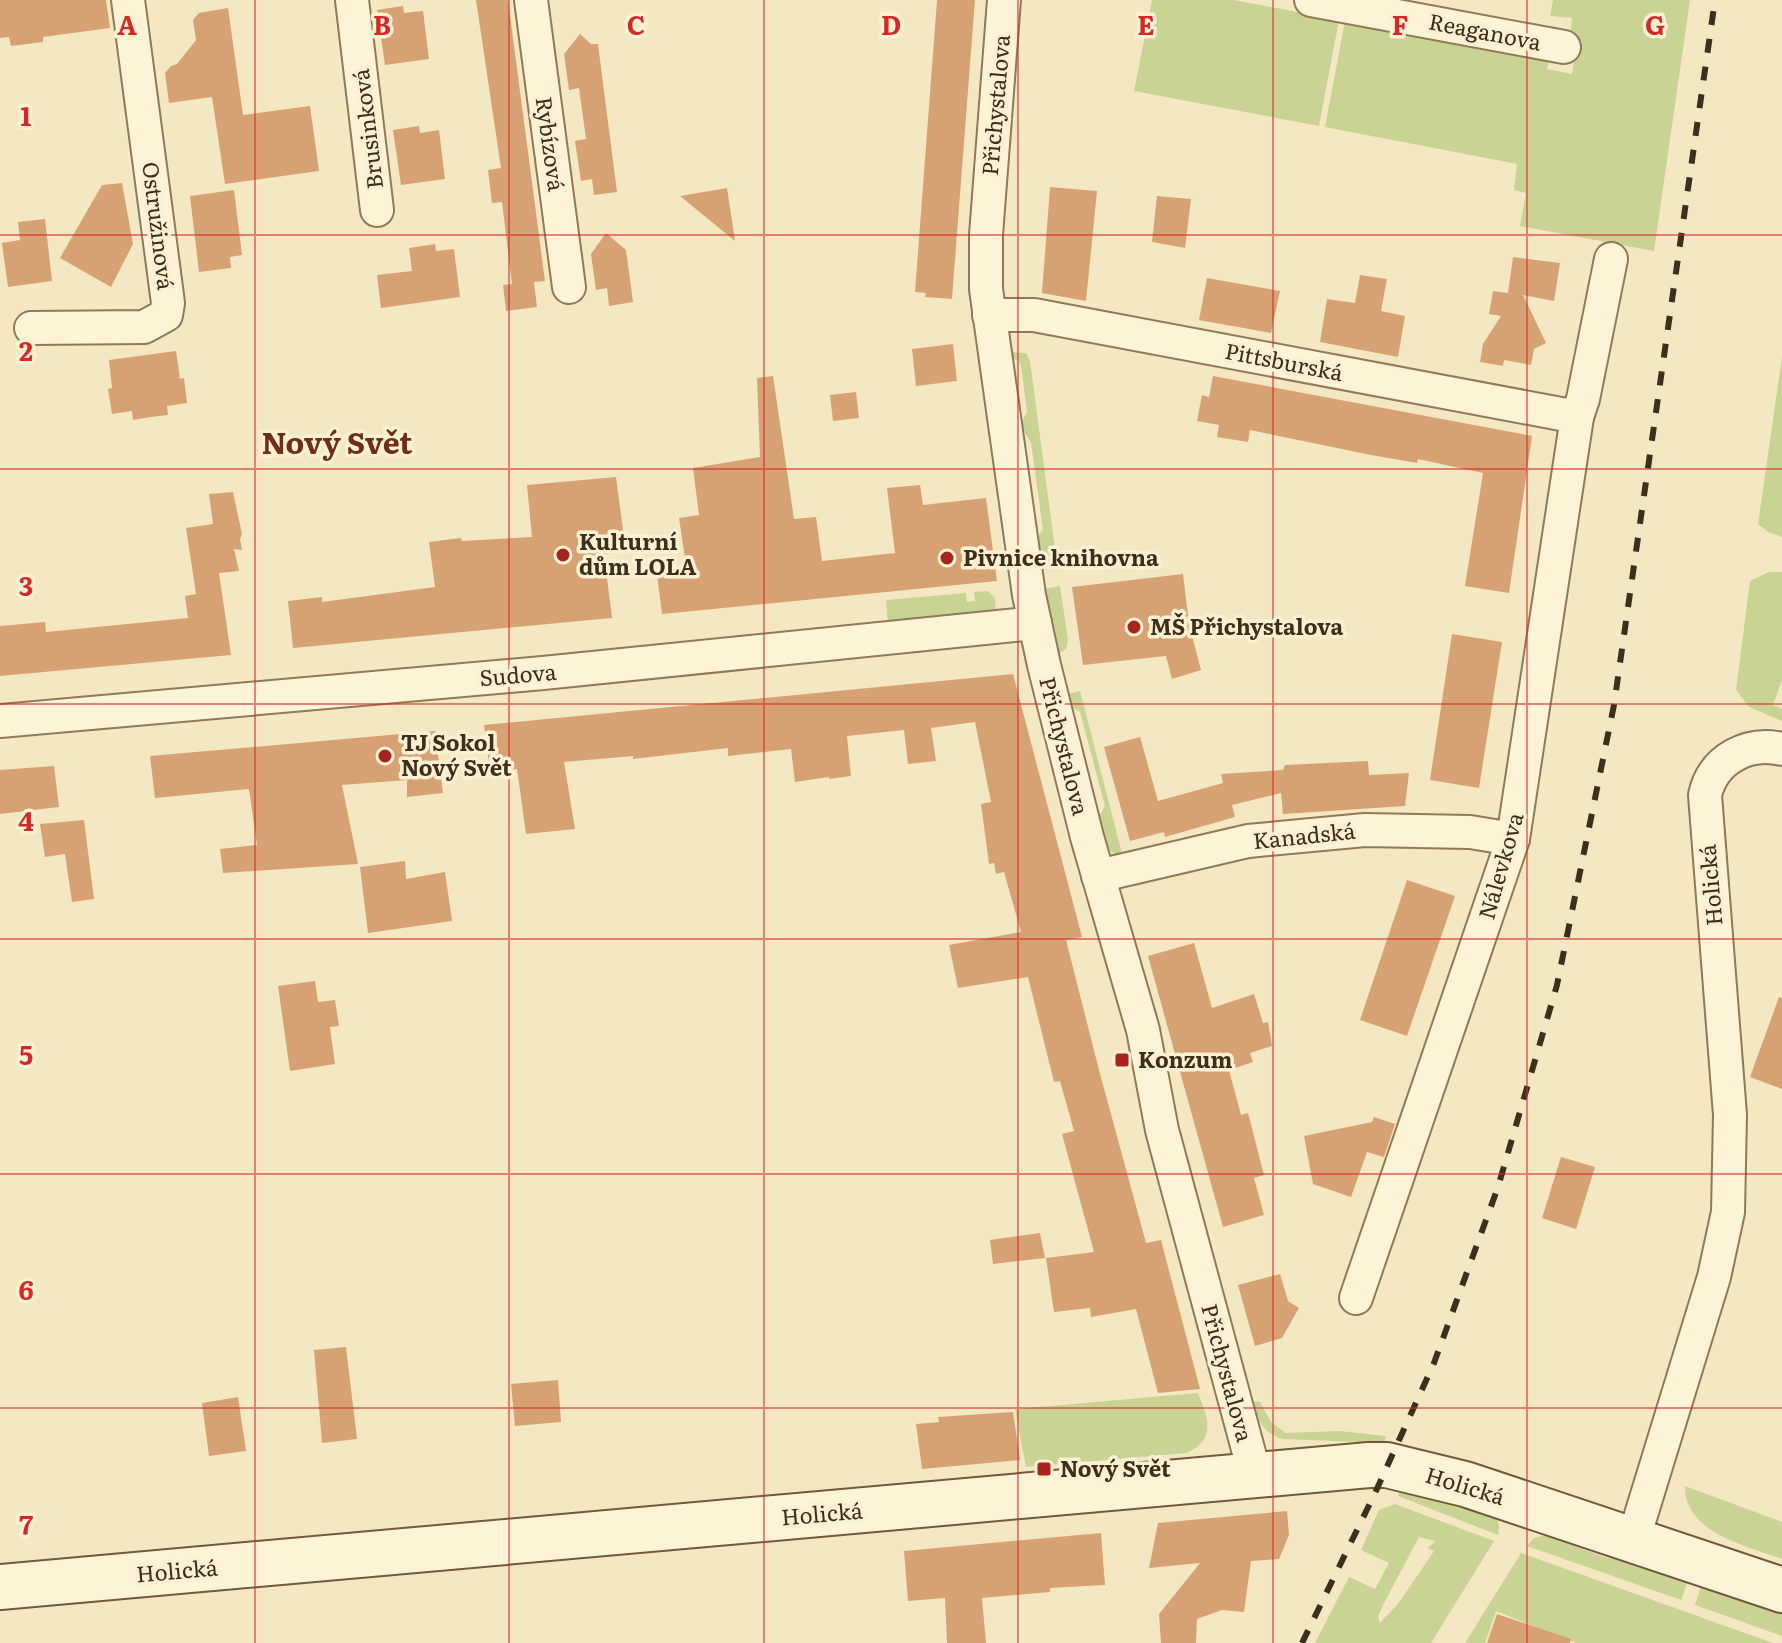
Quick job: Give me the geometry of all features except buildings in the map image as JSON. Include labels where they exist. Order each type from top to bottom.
[{"type":"street","name":"Ostružinová","points":[[31,328],[144,327],[166,315],[168,303],[128,0]]},
{"type":"street","name":"Brusinková","points":[[352,0],[377,210]]},
{"type":"street","name":"Rybízová","points":[[531,0],[569,287]]},
{"type":"street","name":"Přichystalova","points":[[1004,0],[986,235],[989,315],[1035,623],[1098,876],[1139,1017],[1162,1130],[1255,1475]]},
{"type":"street","name":"Reaganova","points":[[1311,0],[1564,47]]},
{"type":"street","name":"Nálevkova","points":[[1356,1298],[1513,839],[1577,417],[1611,259]]},
{"type":"street","name":"Pittsburská","points":[[989,315],[1034,315],[1577,417]]},
{"type":"street","name":"Sudova","points":[[0,721],[543,673],[1035,623]]},
{"type":"street","name":"Holická","points":[[1633,1541],[1714,1277],[1728,1212],[1730,1115],[1705,795],[1714,774],[1740,752],[1760,745],[1782,749]]},
{"type":"street","name":"Kanadská","points":[[1098,876],[1248,841],[1365,830],[1470,832],[1513,839]]},
{"type":"street","name":"Holická","points":[[0,1587],[1327,1467],[1387,1465],[1465,1484],[1782,1590]]},
{"type":"green space","points":[[1152,0],[1234,0],[1339,20],[1319,126],[1134,91]]},
{"type":"green space","points":[[1553,0],[1690,0],[1654,251],[1520,226],[1526,193],[1514,190],[1517,164],[1325,127],[1345,21],[1551,52],[1547,69],[1572,74],[1582,41],[1570,38],[1572,18],[1550,16]]},
{"type":"green space","points":[[1010,352],[1026,353],[1030,361],[1057,564],[1040,567],[1036,538],[1043,530],[1031,442],[1023,428],[1027,412],[1021,366],[1019,361],[1011,358]]},
{"type":"green space","points":[[1782,357],[1782,537],[1758,524]]},
{"type":"green space","points":[[1769,572],[1782,572],[1782,680],[1773,705],[1782,709],[1782,721],[1749,707],[1736,690],[1750,581]]},
{"type":"green space","points":[[1060,586],[1068,640],[1066,649],[1057,655],[1043,589]]},
{"type":"green space","points":[[988,591],[995,598],[996,613],[888,625],[886,600],[966,593],[967,602],[975,601],[974,592]]},
{"type":"green space","points":[[1080,691],[1123,857],[1108,848],[1103,837],[1098,819],[1105,806],[1080,712],[1068,705],[1066,694]]},
{"type":"green space","points":[[1198,1393],[1208,1427],[1203,1441],[1187,1453],[1026,1467],[1015,1409]]},
{"type":"green space","points":[[1251,1401],[1260,1402],[1271,1422],[1286,1433],[1340,1431],[1386,1436],[1384,1443],[1282,1439],[1262,1424]]},
{"type":"green space","points":[[1400,1486],[1496,1517],[1498,1535],[1398,1496]]},
{"type":"green space","points":[[1685,1486],[1782,1522],[1782,1559],[1736,1543],[1706,1526],[1687,1502]]},
{"type":"green space","points":[[1395,1504],[1494,1541],[1431,1643],[1315,1643],[1349,1577],[1375,1589],[1389,1563],[1361,1550],[1379,1510]],"holes":[[[1419,1537],[1435,1541],[1428,1548],[1434,1551],[1398,1604],[1380,1623],[1378,1616]]]},
{"type":"green space","points":[[1546,1535],[1601,1556],[1689,1578],[1681,1600],[1527,1546],[1534,1538]]},
{"type":"green space","points":[[1521,1553],[1773,1643],[1576,1643],[1496,1611],[1485,1643],[1465,1643]]},
{"type":"green space","points":[[1702,1582],[1782,1610],[1782,1636],[1695,1605]]},
{"type":"railway","points":[[1302,1643],[1434,1363],[1498,1187],[1557,985],[1614,705],[1715,0]]},
{"type":"place","name":"Kulturní dům LOLA","points":[[563,555]]},
{"type":"place","name":"Pivnice knihovna","points":[[947,558]]},
{"type":"place","name":"MŠ Přichystalova","points":[[1134,627]]},
{"type":"place","name":"TJ Sokol Nový Svět","points":[[385,756]]},
{"type":"place","name":"Konzum","points":[[1122,1060]]},
{"type":"place","name":"Nový Svět","points":[[1044,1469]]},
{"type":"district","name":"Nový Svět","points":[[337,444]]}]
